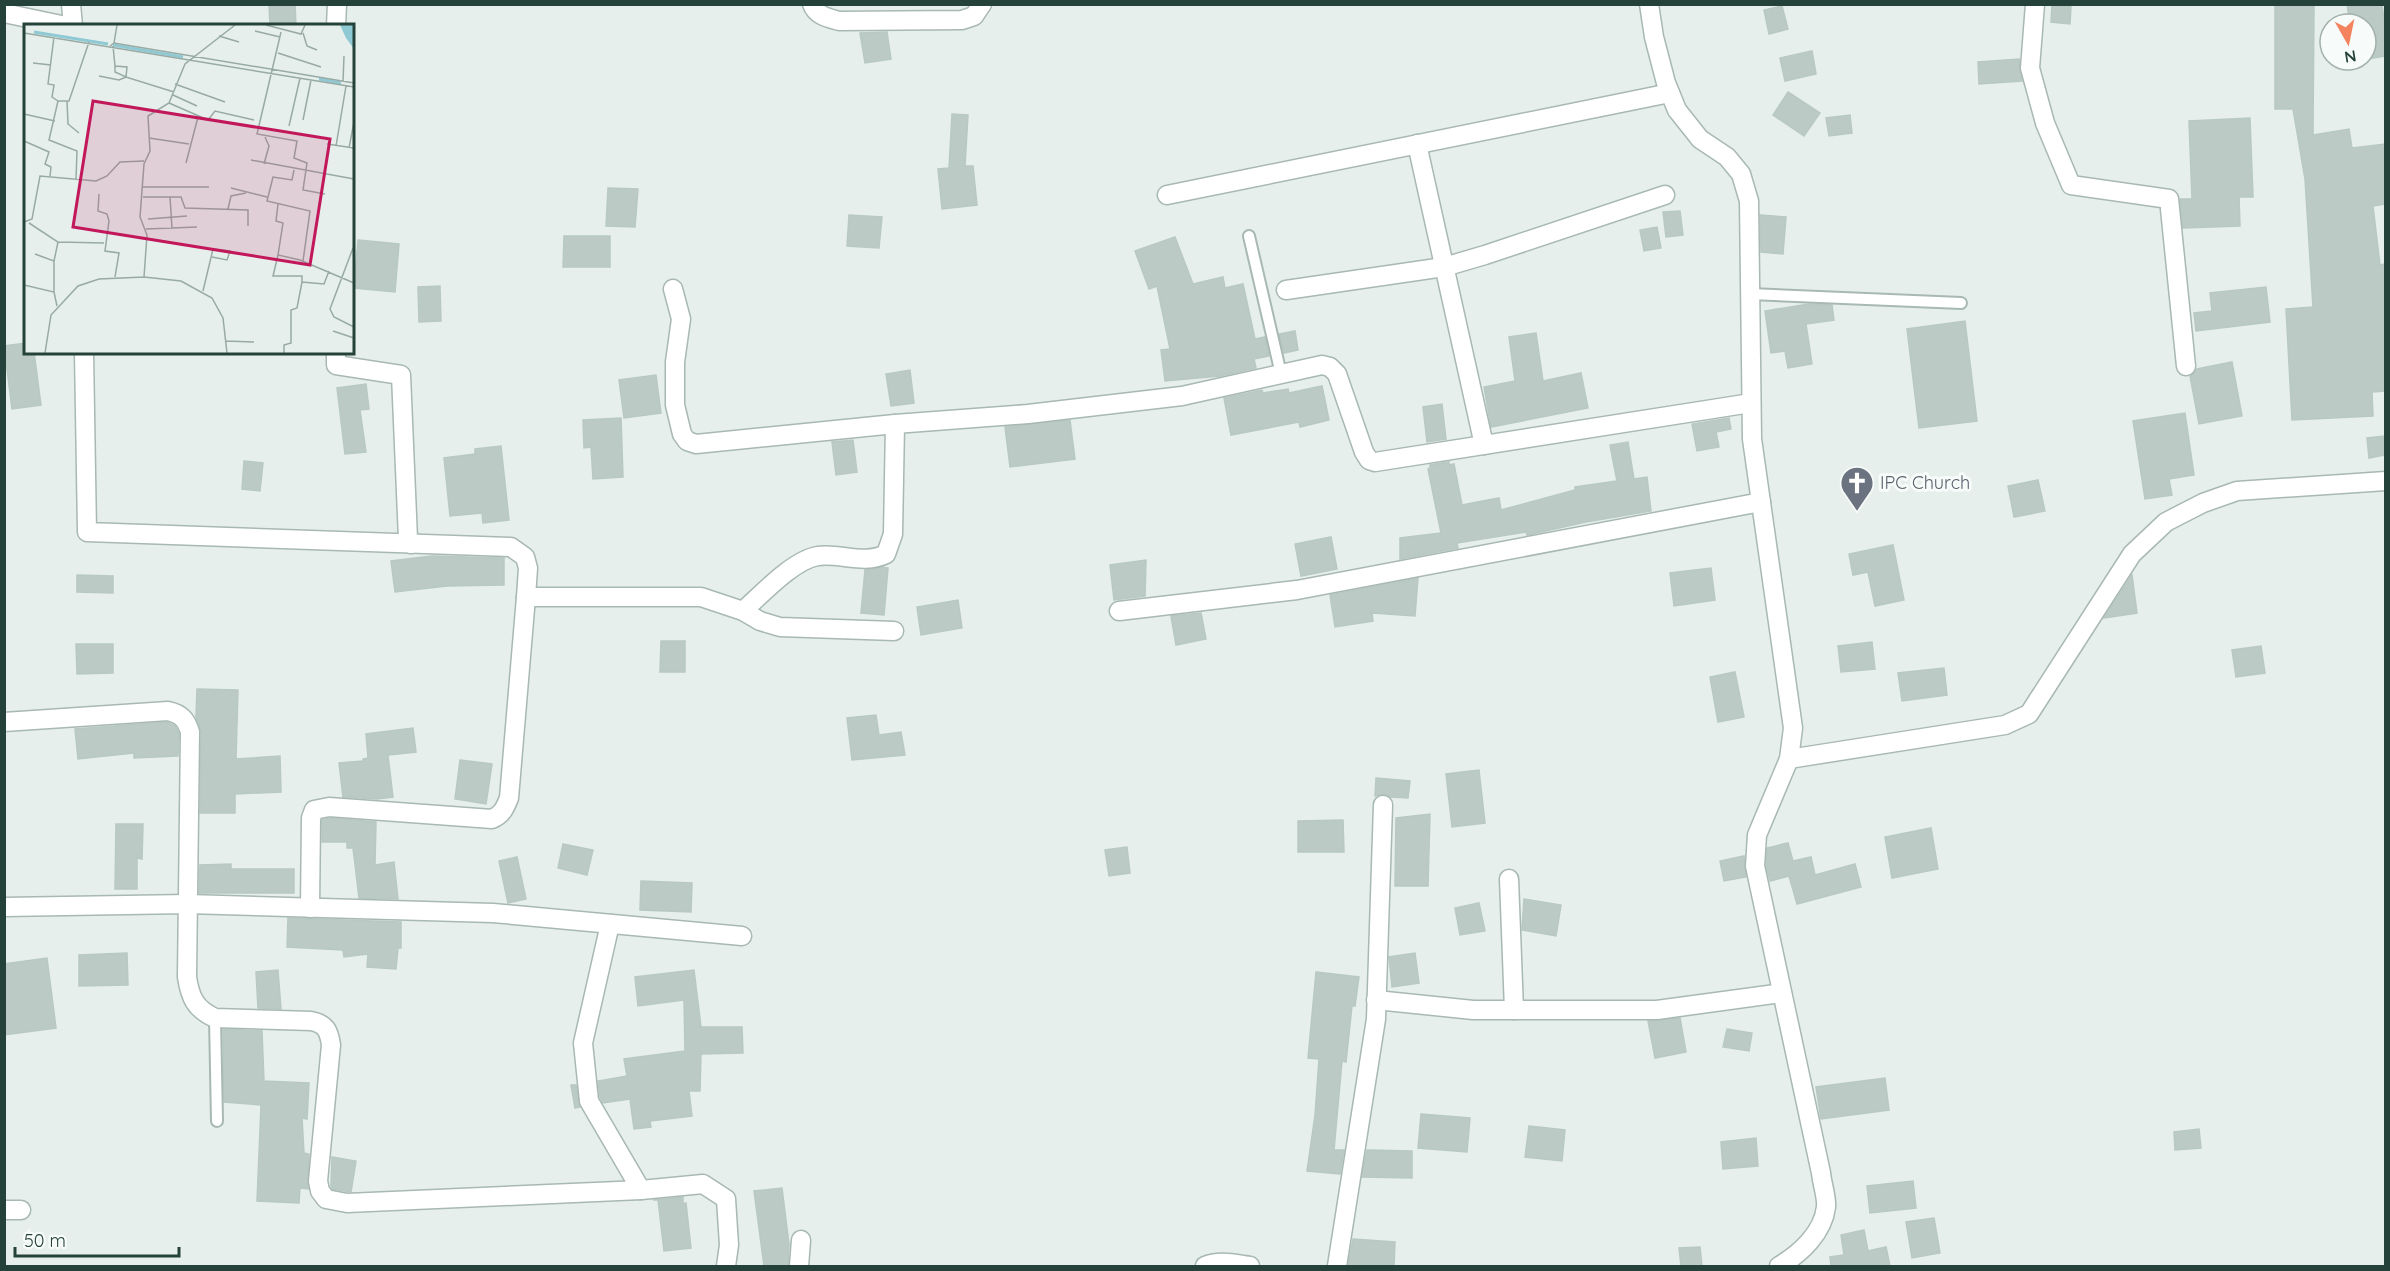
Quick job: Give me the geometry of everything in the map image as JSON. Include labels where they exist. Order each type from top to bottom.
[{"type":"street","points":[[71,4],[73,24]]},
{"type":"street","points":[[336,24],[337,4]]},
{"type":"street","points":[[812,4],[814,9],[824,17],[839,21],[962,20],[975,16],[982,4]]},
{"type":"street","points":[[1649,4],[1654,37],[1677,110],[1700,139],[1727,158],[1741,174],[1749,201],[1752,439],[1793,728],[1789,759],[1757,835],[1755,866],[1821,1173],[1826,1207],[1817,1232],[1797,1255],[1779,1266]]},
{"type":"street","points":[[2035,4],[2030,68],[2044,123],[2071,185],[2169,199],[2186,366]]},
{"type":"street","points":[[4,13],[56,24]]},
{"type":"street","points":[[1167,195],[1670,93]]},
{"type":"street","points":[[1417,144],[1484,445]]},
{"type":"street","points":[[1286,290],[1444,267],[1665,195]]},
{"type":"street","points":[[673,290],[681,319],[675,362],[675,405],[682,434],[687,441],[696,444],[894,424],[1028,414],[1182,396],[1322,365],[1330,367],[1337,374],[1364,452],[1369,460],[1375,462],[1751,403]]},
{"type":"street","points":[[84,354],[87,532],[511,547],[525,557],[528,568],[509,798],[500,815],[492,819],[329,807],[314,810],[311,818],[310,908]]},
{"type":"street","points":[[336,354],[336,365],[401,375],[408,539],[411,544]]},
{"type":"street","points":[[743,611],[798,563],[809,558],[821,555],[869,560],[886,554],[893,534],[894,424]]},
{"type":"street","points":[[1789,759],[2005,725],[2030,714],[2132,554],[2166,522],[2202,503],[2236,491],[2385,481]]},
{"type":"street","points":[[1119,611],[1296,590],[1761,502]]},
{"type":"street","points":[[526,597],[701,597],[743,611],[760,621],[780,627],[894,631]]},
{"type":"street","points":[[4,722],[168,711],[178,714],[187,721],[190,732],[187,904],[189,992],[194,1004],[202,1012],[214,1018],[311,1021],[326,1028],[331,1045],[318,1181],[320,1191],[326,1199],[347,1203],[641,1190],[703,1184],[726,1199],[729,1245],[726,1266]]},
{"type":"street","points":[[1337,1266],[1376,1019],[1383,805]]},
{"type":"street","points":[[1509,879],[1514,1010]]},
{"type":"street","points":[[4,907],[187,904],[492,913],[742,936]]},
{"type":"street","points":[[610,924],[583,1043],[589,1101],[641,1190]]},
{"type":"street","points":[[1376,1000],[1473,1010],[1657,1010],[1782,993]]},
{"type":"street","points":[[799,1266],[801,1240]]},
{"type":"street","points":[[1205,1266],[1212,1263],[1250,1266]]},
{"type":"lane","points":[[1249,236],[1281,374]]},
{"type":"lane","points":[[1750,294],[1961,303]]},
{"type":"lane","points":[[214,1018],[217,1121]]},
{"type":"building","points":[[269,4],[295,4],[296,24],[270,24]]},
{"type":"building","points":[[2275,4],[2314,4],[2313,135],[2349,129],[2352,148],[2385,144],[2385,204],[2373,206],[2380,265],[2385,264],[2385,391],[2372,392],[2373,416],[2292,420],[2286,309],[2313,307],[2305,179],[2293,109],[2275,109]]},
{"type":"building","points":[[2347,4],[2382,4],[2385,56],[2378,57],[2378,12],[2348,12]]},
{"type":"building","points":[[2052,5],[2071,6],[2070,24],[2051,22]]},
{"type":"building","points":[[1782,6],[1788,29],[1769,34],[1764,10]]},
{"type":"building","points":[[887,32],[891,59],[865,63],[860,33]]},
{"type":"building","points":[[1812,51],[1816,74],[1785,81],[1780,58]]},
{"type":"building","points":[[2019,59],[2022,81],[1979,84],[1978,62]]},
{"type":"building","points":[[1788,92],[1820,113],[1804,136],[1773,115]]},
{"type":"building","points":[[952,114],[968,115],[965,166],[973,166],[977,205],[942,209],[938,169],[949,168]]},
{"type":"building","points":[[1850,115],[1852,133],[1829,136],[1826,118]]},
{"type":"building","points":[[2250,118],[2253,197],[2239,197],[2240,226],[2183,228],[2180,199],[2192,199],[2189,121]]},
{"type":"building","points":[[608,188],[638,189],[635,227],[606,226]]},
{"type":"building","points":[[1680,211],[1683,235],[1666,237],[1663,212]]},
{"type":"building","points":[[849,215],[882,217],[879,248],[847,246]]},
{"type":"building","points":[[1760,215],[1786,217],[1783,254],[1761,252]]},
{"type":"building","points":[[1657,227],[1661,248],[1644,251],[1640,230]]},
{"type":"building","points":[[564,236],[610,236],[610,267],[563,267]]},
{"type":"building","points":[[1175,237],[1193,284],[1223,277],[1225,288],[1243,284],[1255,339],[1265,337],[1269,356],[1254,359],[1256,368],[1220,376],[1165,381],[1161,350],[1170,349],[1157,286],[1149,289],[1135,251]]},
{"type":"building","points":[[358,240],[399,244],[395,292],[354,288]]},
{"type":"building","points":[[440,286],[441,321],[419,322],[418,287]]},
{"type":"building","points":[[2266,287],[2270,322],[2196,331],[2194,313],[2212,311],[2210,293]]},
{"type":"building","points":[[1809,304],[1832,305],[1834,320],[1806,324],[1812,364],[1788,368],[1785,351],[1771,353],[1765,311]]},
{"type":"building","points":[[1965,321],[1977,421],[1919,428],[1907,329]]},
{"type":"building","points":[[1295,331],[1298,350],[1284,353],[1279,334]]},
{"type":"building","points":[[1536,333],[1543,381],[1581,373],[1588,408],[1491,427],[1484,387],[1515,381],[1509,337]]},
{"type":"building","points":[[24,343],[24,354],[34,354],[41,405],[12,409],[4,346]]},
{"type":"building","points":[[2232,362],[2242,416],[2199,424],[2190,376],[2197,369]]},
{"type":"building","points":[[910,370],[914,403],[891,406],[886,374]]},
{"type":"building","points":[[656,375],[661,413],[624,418],[619,380]]},
{"type":"building","points":[[366,384],[369,409],[360,410],[366,452],[345,454],[337,388]]},
{"type":"building","points":[[1322,386],[1329,420],[1300,427],[1299,422],[1231,435],[1224,398],[1262,390],[1263,393],[1288,389],[1289,393]]},
{"type":"building","points":[[1442,404],[1446,439],[1427,442],[1423,407]]},
{"type":"building","points":[[2185,413],[2194,475],[2169,479],[2172,495],[2145,499],[2133,421]]},
{"type":"building","points":[[621,418],[623,477],[593,479],[591,447],[584,448],[583,420]]},
{"type":"building","points":[[1729,418],[1731,429],[1716,432],[1719,447],[1697,451],[1692,424]]},
{"type":"building","points":[[1070,420],[1075,459],[1010,467],[1005,427]]},
{"type":"building","points":[[2385,436],[2385,455],[2369,458],[2367,438]]},
{"type":"building","points":[[853,440],[857,472],[836,475],[832,442]]},
{"type":"building","points":[[1628,442],[1634,479],[1647,477],[1651,511],[1527,535],[1526,532],[1457,543],[1458,548],[1400,559],[1400,538],[1441,533],[1428,469],[1430,465],[1449,462],[1449,465],[1454,464],[1462,505],[1499,498],[1501,510],[1575,490],[1575,487],[1617,481],[1610,445]]},
{"type":"building","points":[[501,446],[509,520],[483,523],[482,513],[450,516],[444,458],[475,454],[475,449]]},
{"type":"building","points":[[244,461],[263,463],[260,491],[242,489]]},
{"type":"building","points":[[2038,480],[2045,511],[2014,517],[2008,486]]},
{"type":"building","points":[[1331,537],[1337,569],[1301,576],[1295,544]]},
{"type":"building","points":[[1893,545],[1904,600],[1875,606],[1868,572],[1853,575],[1849,554]]},
{"type":"building","points":[[432,556],[504,558],[504,585],[447,586],[395,592],[391,561]]},
{"type":"building","points":[[1146,560],[1145,596],[1114,600],[1110,565]]},
{"type":"building","points":[[888,568],[884,615],[861,613],[865,570]]},
{"type":"building","points":[[1711,568],[1715,600],[1674,606],[1670,573]]},
{"type":"building","points":[[77,575],[113,576],[113,593],[77,592]]},
{"type":"building","points":[[2132,575],[2137,613],[2104,618]]},
{"type":"building","points":[[1418,578],[1415,616],[1372,613],[1373,621],[1335,627],[1330,595]]},
{"type":"building","points":[[958,600],[962,628],[921,635],[917,607]]},
{"type":"building","points":[[1201,613],[1206,639],[1176,645],[1171,616]]},
{"type":"building","points":[[661,641],[685,641],[685,672],[660,672]]},
{"type":"building","points":[[1872,642],[1875,669],[1841,672],[1838,646]]},
{"type":"building","points":[[76,644],[113,644],[113,673],[77,674]]},
{"type":"building","points":[[2261,646],[2265,673],[2236,677],[2232,650]]},
{"type":"building","points":[[1944,668],[1947,695],[1902,701],[1898,673]]},
{"type":"building","points":[[1735,672],[1744,717],[1718,722],[1710,677]]},
{"type":"building","points":[[197,689],[238,690],[236,759],[280,756],[281,792],[235,794],[235,813],[200,813],[201,732],[196,717]]},
{"type":"building","points":[[876,715],[879,735],[901,732],[905,755],[852,760],[847,718]]},
{"type":"building","points":[[167,722],[175,726],[179,734],[178,756],[134,758],[134,753],[78,759],[75,729]]},
{"type":"building","points":[[413,728],[416,752],[388,755],[393,797],[377,799],[343,797],[339,763],[363,761],[368,758],[366,734]]},
{"type":"building","points":[[460,760],[492,764],[486,804],[455,799]]},
{"type":"building","points":[[1479,770],[1485,823],[1452,827],[1446,774]]},
{"type":"building","points":[[1376,778],[1410,781],[1408,798],[1390,797],[1384,794],[1375,796]]},
{"type":"building","points":[[1430,814],[1428,886],[1395,886],[1396,818]]},
{"type":"building","points":[[330,818],[376,822],[375,865],[394,862],[398,899],[359,898],[353,848],[347,848],[347,842],[322,842],[322,820]]},
{"type":"building","points":[[1343,820],[1344,852],[1298,852],[1298,821]]},
{"type":"building","points":[[116,824],[143,824],[142,859],[137,858],[137,889],[115,889]]},
{"type":"building","points":[[1931,828],[1938,869],[1892,878],[1885,837]]},
{"type":"building","points":[[1788,843],[1793,861],[1811,857],[1815,875],[1855,864],[1861,887],[1797,904],[1789,876],[1770,881],[1766,865],[1767,848]]},
{"type":"building","points":[[563,844],[593,850],[587,875],[558,868]]},
{"type":"building","points":[[1127,847],[1130,873],[1109,876],[1105,850]]},
{"type":"building","points":[[1744,856],[1746,877],[1724,881],[1720,861]]},
{"type":"building","points":[[517,857],[526,899],[508,903],[499,861]]},
{"type":"building","points":[[231,864],[231,869],[294,869],[294,893],[199,893],[200,865]]},
{"type":"building","points":[[641,881],[692,883],[691,912],[640,910]]},
{"type":"building","points":[[1524,899],[1561,905],[1556,936],[1522,930]]},
{"type":"building","points":[[1479,903],[1485,931],[1460,935],[1455,908]]},
{"type":"building","points":[[288,918],[401,922],[401,948],[398,948],[396,969],[367,967],[368,954],[344,957],[343,950],[287,947]]},
{"type":"building","points":[[127,953],[128,985],[79,986],[79,955]]},
{"type":"building","points":[[1415,953],[1419,983],[1392,987],[1389,957]]},
{"type":"building","points":[[47,958],[56,1028],[4,1035],[4,964]]},
{"type":"building","points":[[278,970],[281,1009],[258,1008],[256,972]]},
{"type":"building","points":[[694,970],[701,1027],[742,1027],[743,1053],[701,1054],[700,1091],[689,1091],[692,1116],[650,1121],[651,1127],[634,1129],[630,1099],[603,1103],[598,1081],[627,1076],[624,1059],[685,1051],[684,1000],[638,1006],[635,977]]},
{"type":"building","points":[[1316,972],[1359,977],[1355,1006],[1352,1006],[1346,1062],[1342,1061],[1334,1150],[1344,1150],[1340,1174],[1307,1171],[1315,1115],[1319,1059],[1308,1058]]},
{"type":"building","points":[[1680,1018],[1686,1052],[1655,1058],[1648,1021]]},
{"type":"building","points":[[223,1029],[262,1031],[264,1081],[309,1083],[307,1119],[302,1118],[304,1153],[309,1154],[308,1189],[300,1188],[299,1203],[257,1201],[261,1105],[224,1102]]},
{"type":"building","points":[[1727,1029],[1752,1033],[1749,1051],[1723,1047]]},
{"type":"building","points":[[1885,1078],[1889,1110],[1821,1119],[1816,1087]]},
{"type":"building","points":[[571,1085],[576,1085],[580,1107],[575,1108]]},
{"type":"building","points":[[1421,1114],[1470,1118],[1467,1152],[1418,1148]]},
{"type":"building","points":[[1529,1126],[1565,1130],[1562,1161],[1525,1157]]},
{"type":"building","points":[[2199,1129],[2201,1148],[2175,1150],[2174,1132]]},
{"type":"building","points":[[1756,1138],[1758,1166],[1723,1169],[1721,1142]]},
{"type":"building","points":[[1367,1150],[1412,1151],[1412,1178],[1362,1177]]},
{"type":"building","points":[[332,1157],[356,1161],[351,1192],[332,1189]]},
{"type":"building","points":[[1913,1181],[1916,1208],[1870,1213],[1867,1186]]},
{"type":"building","points":[[782,1188],[789,1244],[788,1266],[764,1266],[754,1191]]},
{"type":"building","points":[[683,1197],[683,1204],[686,1203],[691,1248],[664,1251],[658,1200],[653,1200]]},
{"type":"building","points":[[1934,1218],[1940,1253],[1912,1258],[1906,1222]]},
{"type":"building","points":[[1864,1230],[1868,1251],[1886,1247],[1890,1266],[1831,1266],[1830,1257],[1844,1255],[1841,1235]]},
{"type":"building","points":[[1353,1239],[1395,1242],[1394,1266],[1348,1266]]},
{"type":"building","points":[[1700,1247],[1702,1266],[1681,1266],[1679,1248]]},
{"type":"place","name":"IPC Church","points":[[1857,512]]}]
